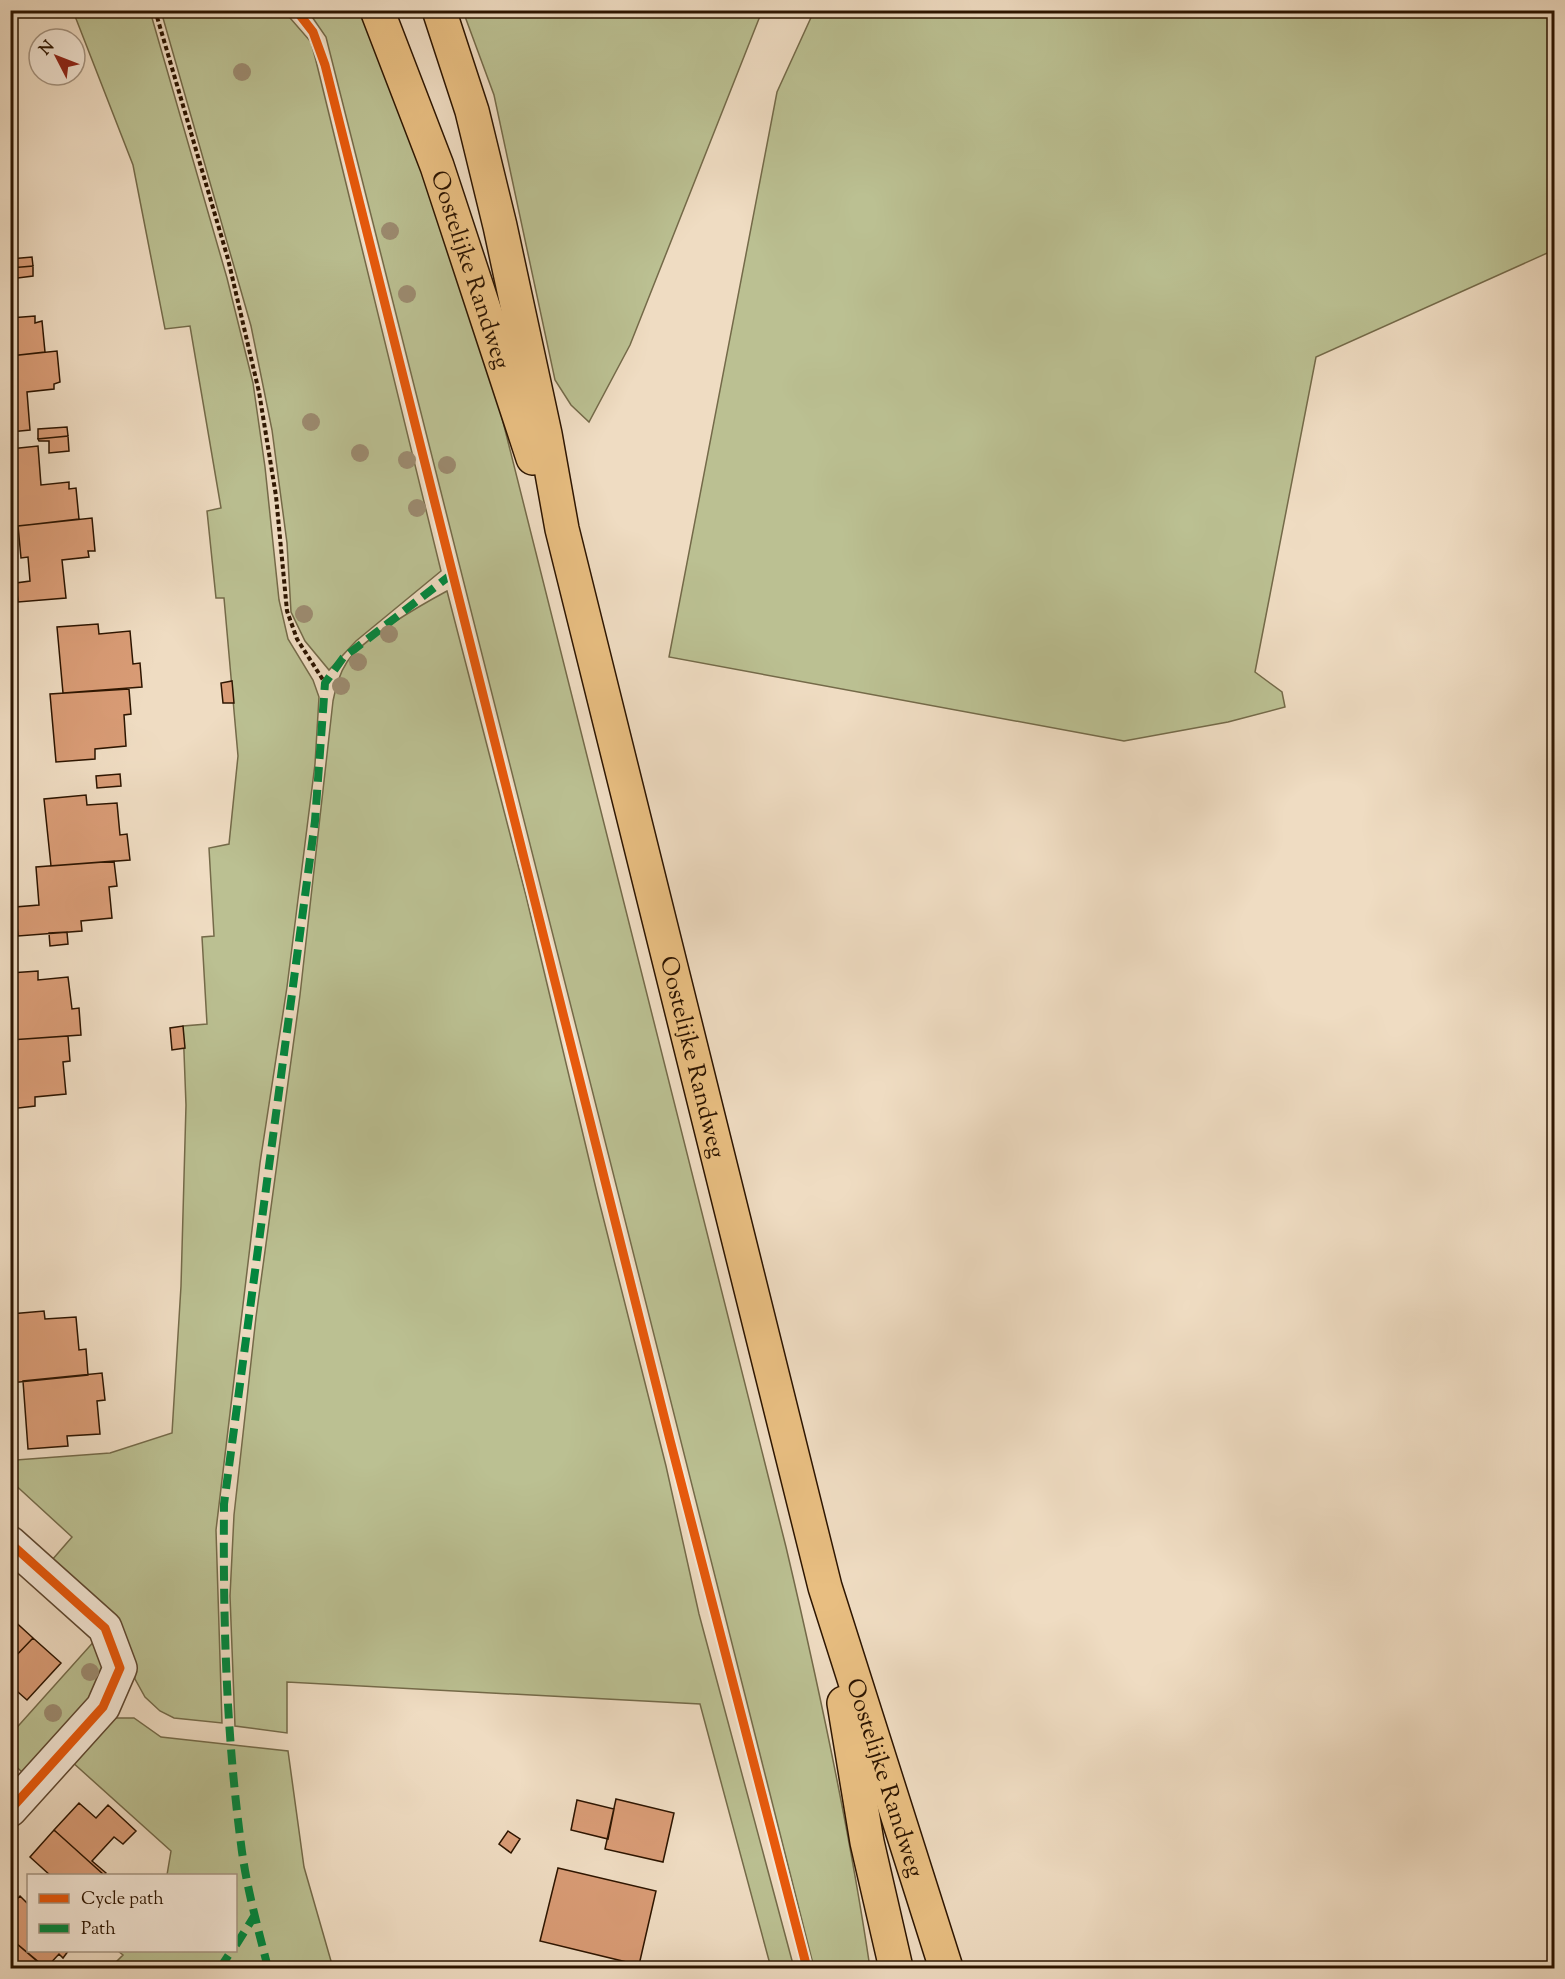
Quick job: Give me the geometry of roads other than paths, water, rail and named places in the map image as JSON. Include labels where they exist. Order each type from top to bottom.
[{"type":"main road","name":"Oostelijke Randweg","points":[[377,10],[437,166],[523,431],[562,529]]},
{"type":"main road","name":"Oostelijke Randweg","points":[[439,10],[472,111],[498,215],[545,434],[562,529],[825,1587],[946,1968]]},
{"type":"main road","name":"Oostelijke Randweg","points":[[825,1587],[867,1842],[897,1968]]},
{"type":"street","points":[[10,1543],[105,1628],[120,1668],[103,1707],[10,1810]]}]
